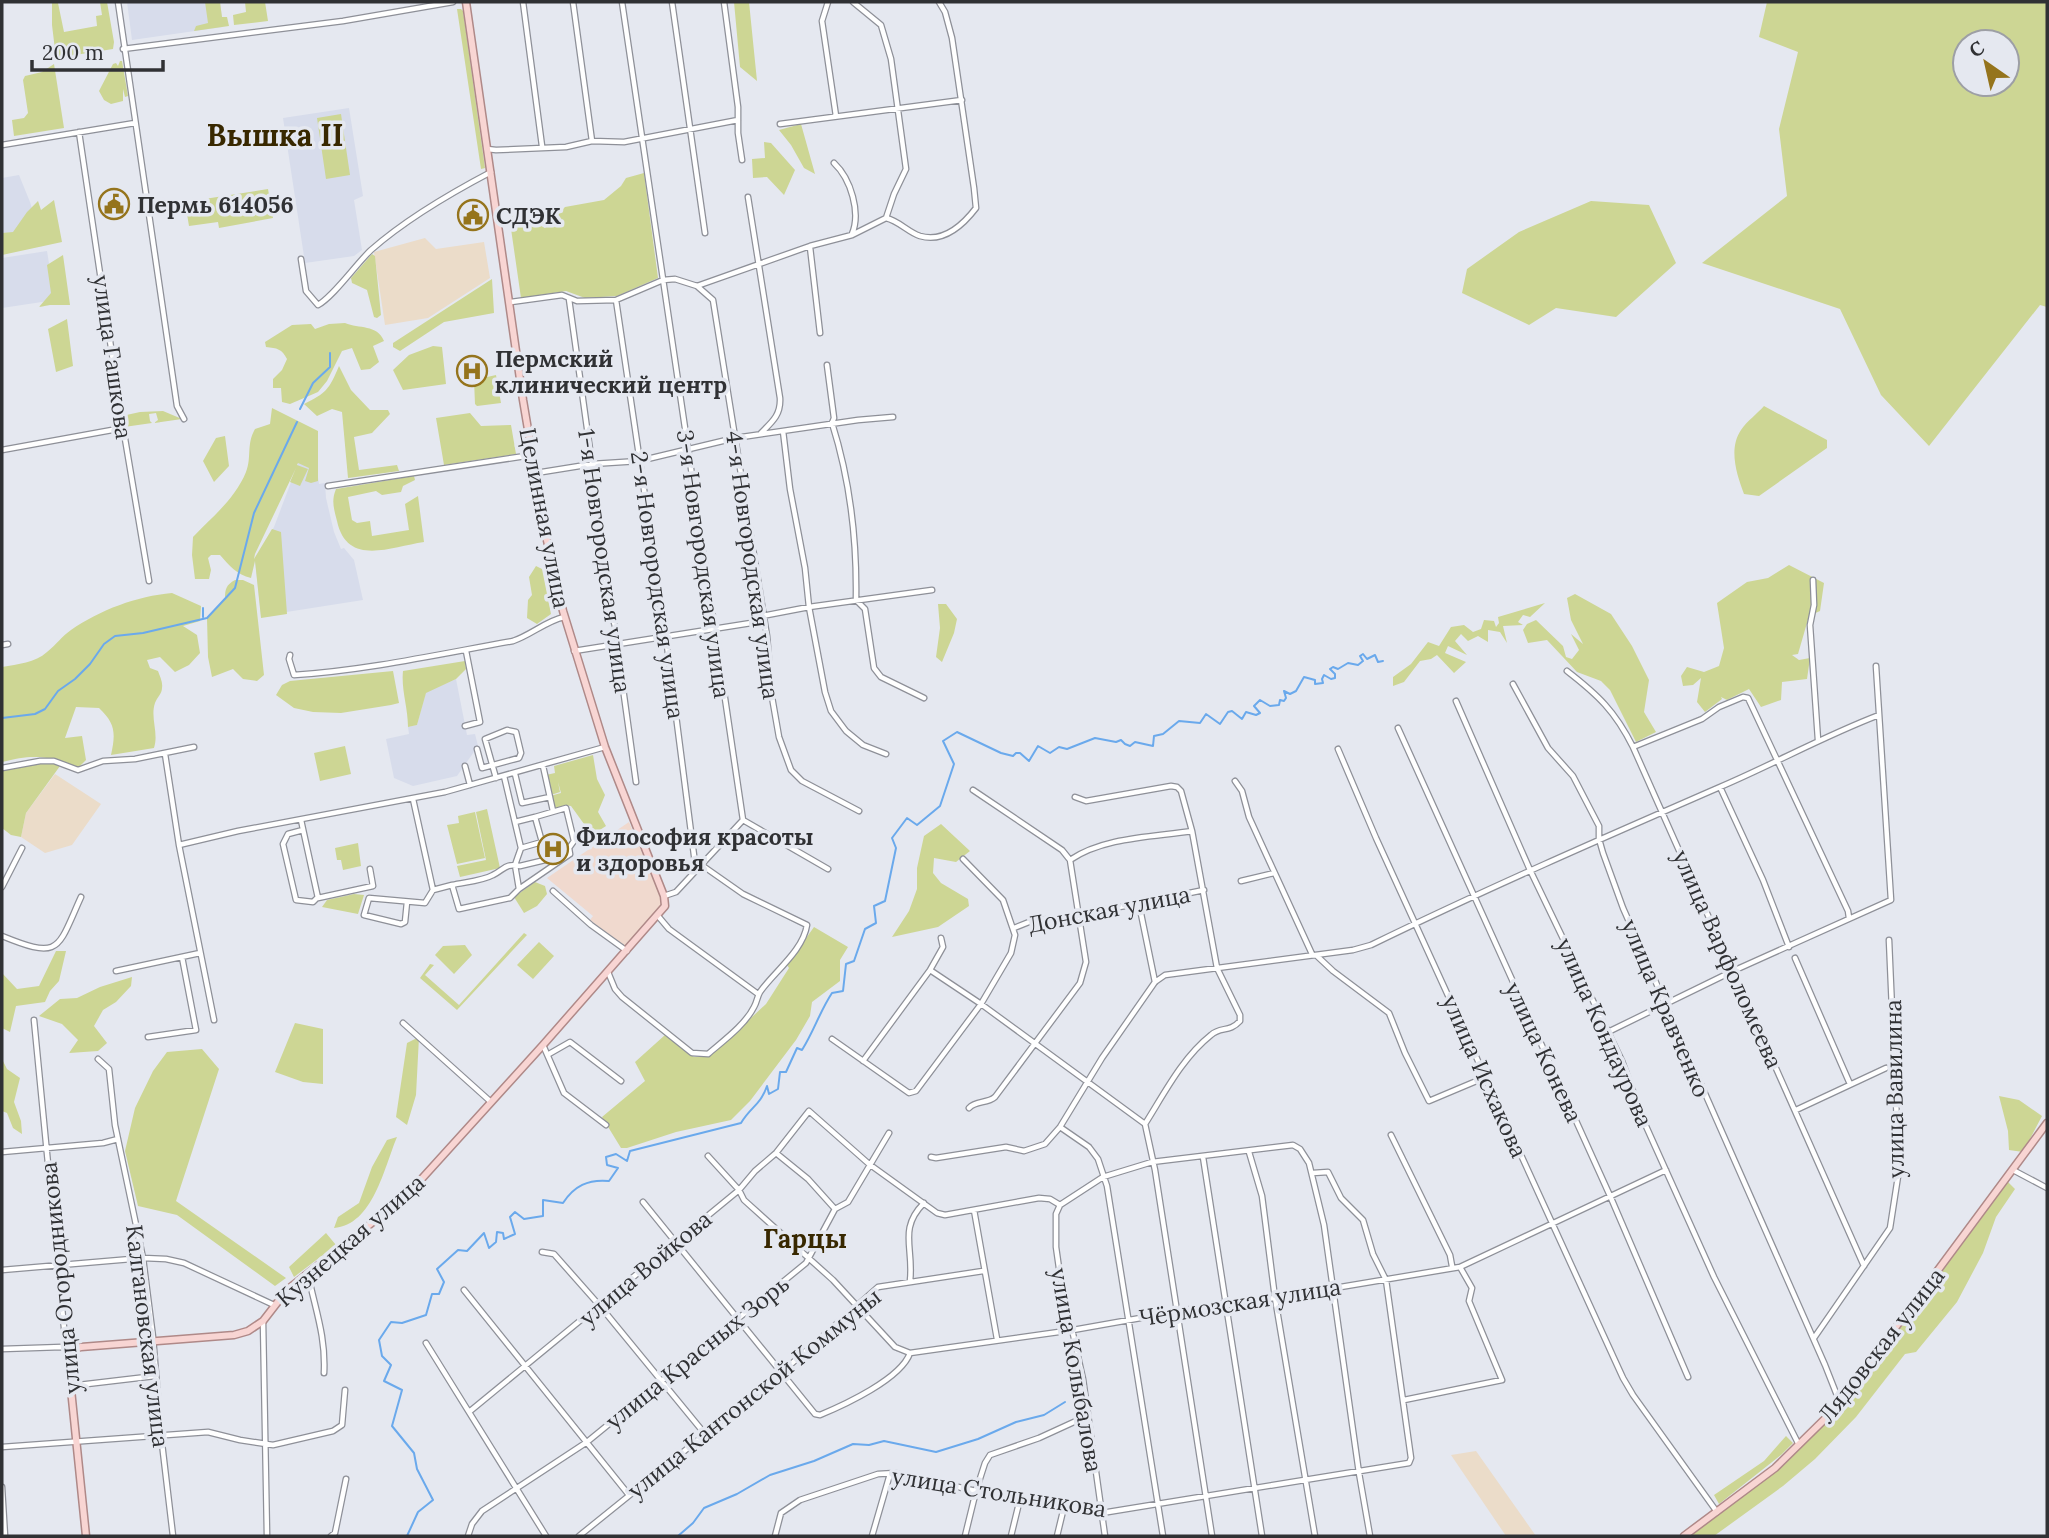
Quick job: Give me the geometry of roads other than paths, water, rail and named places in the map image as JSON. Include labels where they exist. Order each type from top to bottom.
[{"type":"main road","name":"Целинная улица","points":[[466,2],[532,455],[564,617],[605,747],[664,896]]},
{"type":"main road","name":"Кузнецкая улица","points":[[71,1350],[234,1335],[248,1331],[263,1321],[274,1305],[308,1273],[407,1195],[658,916],[664,906],[664,896]]},
{"type":"main road","name":"Лядовская улица","points":[[1684,1536],[1756,1483],[1800,1446],[1840,1404],[2047,1123]]},
{"type":"main road","name":"улица Огородникова","points":[[71,1350],[68,1360],[86,1536]]},
{"type":"street","points":[[118,2],[177,406],[184,419]]},
{"type":"street","points":[[123,49],[343,21],[453,2]]},
{"type":"street","points":[[523,2],[542,146]]},
{"type":"street","points":[[573,2],[592,141]]},
{"type":"street","name":"3-я Новгородская улица","points":[[622,2],[743,820]]},
{"type":"street","points":[[672,2],[705,233]]},
{"type":"street","points":[[724,2],[742,160]]},
{"type":"street","points":[[828,2],[822,22],[836,116]]},
{"type":"street","points":[[853,2],[881,25],[891,59],[906,169],[886,218]]},
{"type":"street","points":[[511,302],[562,295],[590,302],[616,300],[663,280],[675,279],[697,286],[732,272],[760,266],[810,246],[852,235],[886,218],[922,237],[951,233],[963,225],[976,208],[974,188],[952,38],[945,12],[939,2]]},
{"type":"street","points":[[780,124],[962,100]]},
{"type":"street","points":[[487,149],[566,146],[592,141],[624,142],[738,120]]},
{"type":"street","points":[[2,145],[135,123]]},
{"type":"street","name":"улица Гашкова","points":[[79,132],[123,428],[149,581]]},
{"type":"street","points":[[834,163],[844,174],[856,215],[852,235]]},
{"type":"street","points":[[300,259],[306,291],[318,305],[369,251],[454,192],[491,172]]},
{"type":"street","points":[[748,197],[781,408],[760,434]]},
{"type":"street","points":[[810,246],[820,333]]},
{"type":"street","name":"4-я Новгородская улица","points":[[697,286],[713,300],[767,636],[772,697],[779,737],[792,769],[802,781],[859,811]]},
{"type":"street","name":"1-я Новгородская улица","points":[[568,298],[604,571],[612,619],[618,636],[636,782]]},
{"type":"street","name":"2-я Новгородская улица","points":[[616,300],[666,638],[695,863],[701,868]]},
{"type":"street","points":[[827,365],[834,418],[832,423],[839,447],[855,546],[856,600],[865,609],[874,668],[881,677],[924,698]]},
{"type":"street","points":[[535,473],[592,464],[639,461],[735,438],[832,423],[894,417]]},
{"type":"street","points":[[2,450],[123,428]]},
{"type":"street","points":[[783,431],[809,607],[831,711],[846,731],[863,745],[887,754]]},
{"type":"street","points":[[328,486],[532,455]]},
{"type":"street","points":[[1813,580],[1814,605],[1810,625],[1818,740]]},
{"type":"street","points":[[574,652],[751,622],[762,616],[809,607],[932,590]]},
{"type":"street","points":[[290,654],[294,675],[343,671],[466,651],[519,639],[564,617]]},
{"type":"street","points":[[465,726],[480,722],[466,651]]},
{"type":"street","points":[[1608,1032],[1733,971],[1891,900],[1876,666]]},
{"type":"street","name":"улица Варфоломеева","points":[[1567,671],[1591,689],[1620,720],[1864,1266]]},
{"type":"street","name":"улица Кравченко","points":[[1513,684],[1548,748],[1573,776],[1599,826],[1599,839],[1623,908],[1840,1404]]},
{"type":"street","points":[[1633,747],[1702,719],[1714,709],[1743,697],[1750,700],[1848,911],[1849,919]]},
{"type":"street","name":"улица Кондаурова","points":[[1456,701],[1530,870],[1622,1061],[1645,1124],[1714,1277],[1800,1446]]},
{"type":"street","points":[[931,1157],[1006,1147],[1024,1150],[1045,1144],[1060,1127],[1155,982],[1165,975],[1371,945],[1530,870],[1879,715]]},
{"type":"street","name":"улица Конева","points":[[1398,728],[1611,1198],[1688,1377]]},
{"type":"street","points":[[477,749],[482,768],[492,766],[520,756],[516,732],[507,730],[485,739],[492,766],[496,778]]},
{"type":"street","points":[[2,768],[54,761],[62,762],[73,769],[83,769],[103,761],[135,759],[194,747]]},
{"type":"street","points":[[179,845],[413,799],[515,774],[605,747]]},
{"type":"street","name":"улица Исхакова","points":[[1338,749],[1376,838],[1623,1378],[1718,1512]]},
{"type":"street","points":[[165,754],[179,845],[214,1020]]},
{"type":"street","points":[[465,766],[470,785]]},
{"type":"street","points":[[542,766],[553,811]]},
{"type":"street","points":[[515,774],[522,803],[550,797]]},
{"type":"street","points":[[504,776],[521,848],[515,865],[519,889]]},
{"type":"street","points":[[1235,781],[1242,791],[1249,817],[1274,873],[1314,955],[1389,1013],[1429,1101],[1486,1077]]},
{"type":"street","points":[[1075,797],[1086,801],[1171,786],[1177,787],[1181,792],[1192,831],[1217,968],[1240,1016],[1240,1021],[1232,1029],[1213,1033],[1196,1050],[1176,1075],[1145,1124],[1212,1536]]},
{"type":"street","points":[[1720,787],[1763,880],[1789,947]]},
{"type":"street","points":[[969,1108],[972,1104],[986,1102],[995,1097],[1080,983],[1084,972],[1084,938],[1070,860],[1062,850],[973,790]]},
{"type":"street","points":[[413,799],[433,890]]},
{"type":"street","points":[[515,822],[566,808],[574,841],[569,848],[570,854]]},
{"type":"street","points":[[521,848],[542,842],[535,817]]},
{"type":"street","points":[[301,820],[317,898]]},
{"type":"street","points":[[664,896],[676,892],[701,868],[743,820],[828,869]]},
{"type":"street","points":[[303,831],[288,834],[283,844],[295,899],[313,902],[317,898],[373,886],[370,869]]},
{"type":"street","points":[[1070,860],[1102,845],[1192,831]]},
{"type":"street","points":[[2,887],[22,848]]},
{"type":"street","points":[[407,902],[405,922],[401,924],[364,915],[369,898],[425,902],[433,890],[493,875],[503,867],[534,864],[570,854]]},
{"type":"street","points":[[452,885],[459,909],[510,898],[570,854]]},
{"type":"street","points":[[832,1040],[909,1094],[916,1091],[981,1004],[1011,953],[1014,928],[1003,900],[963,859]]},
{"type":"street","points":[[608,972],[615,989],[622,997],[692,1053],[708,1054],[726,1039],[753,1009],[758,994],[795,948],[806,932],[807,925],[743,894],[701,868]]},
{"type":"street","points":[[1241,881],[1274,873]]},
{"type":"street","name":"Донская улица","points":[[1014,928],[1029,922],[1139,904],[1203,890]]},
{"type":"street","points":[[553,891],[591,925],[627,951]]},
{"type":"street","points":[[2,936],[37,949],[50,948],[61,942],[81,897]]},
{"type":"street","points":[[1139,904],[1155,982]]},
{"type":"street","points":[[658,916],[669,929],[758,994]]},
{"type":"street","points":[[863,1061],[930,970],[943,947],[941,938]]},
{"type":"street","name":"улица Вавилина","points":[[1813,1339],[1890,1228],[1899,1170],[1889,940]]},
{"type":"street","points":[[116,971],[200,953]]},
{"type":"street","points":[[148,1037],[196,1030],[182,957]]},
{"type":"street","points":[[1795,958],[1850,1084]]},
{"type":"street","points":[[930,970],[1145,1124]]},
{"type":"street","name":"улица Огородникова","points":[[34,1020],[65,1338],[71,1350]]},
{"type":"street","points":[[403,1023],[491,1102]]},
{"type":"street","points":[[548,1054],[570,1042],[621,1081]]},
{"type":"street","points":[[543,1045],[564,1093],[606,1125]]},
{"type":"street","name":"Калгановская улица","points":[[98,1059],[109,1069],[118,1139],[143,1258],[173,1536]]},
{"type":"street","points":[[1796,1111],[1886,1068]]},
{"type":"street","name":"улица Войкова","points":[[469,1412],[739,1190],[755,1171],[776,1153],[809,1111],[869,1164]]},
{"type":"street","points":[[1060,1127],[1088,1147],[1098,1159],[1107,1186],[1163,1536]]},
{"type":"street","name":"улица Красных Зорь","points":[[468,1536],[472,1524],[482,1511],[587,1442],[810,1259],[817,1240],[835,1209],[848,1202],[889,1133]]},
{"type":"street","points":[[1391,1135],[1450,1255],[1452,1266]]},
{"type":"street","points":[[2,1152],[103,1143],[118,1139]]},
{"type":"street","points":[[869,1164],[945,1216],[1039,1198],[1050,1199],[1060,1205],[1103,1177],[1178,1157],[1249,1152],[1293,1145],[1300,1149],[1312,1173],[1324,1225],[1331,1288],[1370,1536]]},
{"type":"street","points":[[1249,1152],[1262,1196],[1275,1298],[1315,1536]]},
{"type":"street","points":[[776,1153],[807,1179],[835,1209]]},
{"type":"street","points":[[643,1202],[815,1414],[820,1415],[853,1402],[907,1362],[910,1353],[895,1347],[810,1259],[744,1200],[739,1190],[708,1156]]},
{"type":"street","points":[[1203,1156],[1262,1536]]},
{"type":"street","points":[[1312,1173],[1328,1172],[1341,1198],[1363,1220],[1374,1254],[1387,1280],[1404,1400],[1502,1380],[1469,1301],[1472,1288],[1460,1267],[1666,1170]]},
{"type":"street","points":[[2013,1170],[2047,1188]]},
{"type":"street","points":[[910,1281],[912,1266],[908,1230],[913,1214],[924,1203]]},
{"type":"street","name":"улица Колыбалова","points":[[1060,1205],[1056,1214],[1056,1247],[1083,1379],[1105,1536]]},
{"type":"street","points":[[974,1210],[997,1339]]},
{"type":"street","points":[[542,1252],[554,1254],[705,1434]]},
{"type":"street","points":[[2,1270],[143,1258],[166,1259],[184,1263],[274,1305]]},
{"type":"street","name":"Чёрмозская улица","points":[[910,1353],[1073,1330],[1225,1303],[1387,1280],[1452,1266],[1460,1267]]},
{"type":"street","name":"улица Кантонской Коммуны","points":[[579,1536],[781,1373],[878,1287],[983,1271]]},
{"type":"street","points":[[308,1273],[317,1314],[322,1324],[324,1373]]},
{"type":"street","points":[[464,1290],[629,1495]]},
{"type":"street","points":[[263,1321],[267,1536]]},
{"type":"street","points":[[426,1343],[546,1536]]},
{"type":"street","name":"Кузнецкая улица","points":[[2,1349],[62,1347],[71,1350]]},
{"type":"street","points":[[71,1385],[155,1376]]},
{"type":"street","points":[[2,1447],[208,1432],[240,1440],[280,1444],[334,1431],[342,1424],[345,1390]]},
{"type":"street","name":"улица Стольникова","points":[[775,1536],[781,1513],[800,1500],[878,1474],[995,1492],[1102,1513],[1406,1464],[1411,1458],[1404,1400]]},
{"type":"street","points":[[965,1536],[976,1491],[990,1455],[1039,1438],[1087,1416]]},
{"type":"street","points":[[873,1536],[890,1474]]},
{"type":"street","points":[[331,1536],[335,1533],[346,1479]]},
{"type":"street","points":[[2,1487],[5,1536]]},
{"type":"street","points":[[1011,1536],[1020,1499]]},
{"type":"street","points":[[1058,1536],[1064,1507]]},
{"type":"waterway","points":[[300,409],[313,383],[330,367],[330,353]]},
{"type":"waterway","points":[[2,718],[35,714],[45,709],[58,691],[75,679],[104,644],[115,636],[143,633],[207,618],[235,588],[254,513],[297,422]]},
{"type":"waterway","points":[[203,608],[203,617]]},
{"type":"waterway","points":[[407,1536],[418,1512],[433,1500],[417,1469],[414,1453],[392,1426],[402,1390],[384,1381],[391,1365],[382,1356],[379,1340],[391,1322],[402,1323],[426,1315],[432,1294],[439,1294],[444,1282],[437,1269],[458,1250],[467,1251],[484,1233],[489,1248],[496,1242],[497,1232],[503,1233],[504,1239],[515,1234],[510,1217],[515,1212],[524,1219],[543,1216],[543,1200],[563,1203],[582,1185],[594,1181],[609,1181],[618,1168],[607,1165],[606,1157],[616,1154],[627,1161],[630,1151],[741,1123],[767,1086],[769,1094],[778,1089],[780,1072],[786,1072],[797,1048],[802,1050],[832,993],[843,991],[846,964],[854,961],[865,929],[876,923],[874,906],[885,901],[896,848],[892,838],[907,818],[917,825],[940,806],[954,764],[943,741],[957,732],[1001,753],[1013,756],[1020,753],[1029,761],[1038,746],[1050,753],[1059,747],[1067,749],[1095,738],[1116,742],[1121,740],[1130,746],[1135,742],[1153,746],[1154,736],[1163,734],[1179,721],[1200,723],[1206,714],[1220,724],[1228,712],[1232,711],[1242,719],[1246,712],[1256,715],[1260,713],[1254,706],[1260,700],[1270,706],[1279,705],[1280,700],[1284,701],[1286,698],[1284,691],[1290,694],[1296,691],[1304,677],[1315,680],[1315,684],[1323,683],[1324,675],[1335,678],[1330,669],[1338,669],[1348,663],[1358,665],[1363,661],[1360,656],[1363,654],[1367,659],[1375,655],[1378,662],[1383,661]]},
{"type":"waterway","points":[[678,1536],[693,1523],[704,1508],[737,1494],[770,1475],[814,1461],[853,1444],[869,1445],[884,1441],[936,1452],[978,1439],[1016,1422],[1044,1415],[1065,1402]]},
{"type":"place","name":"Пермь 614056","points":[[114,204]]},
{"type":"place","name":"СДЭК","points":[[473,215]]},
{"type":"place","name":"Пермский клинический центр","points":[[472,371]]},
{"type":"place","name":"Философия красоты и здоровья","points":[[553,849]]},
{"type":"district","name":"Вышка II","points":[[275,135]]},
{"type":"district","name":"Гарцы","points":[[805,1238]]}]
